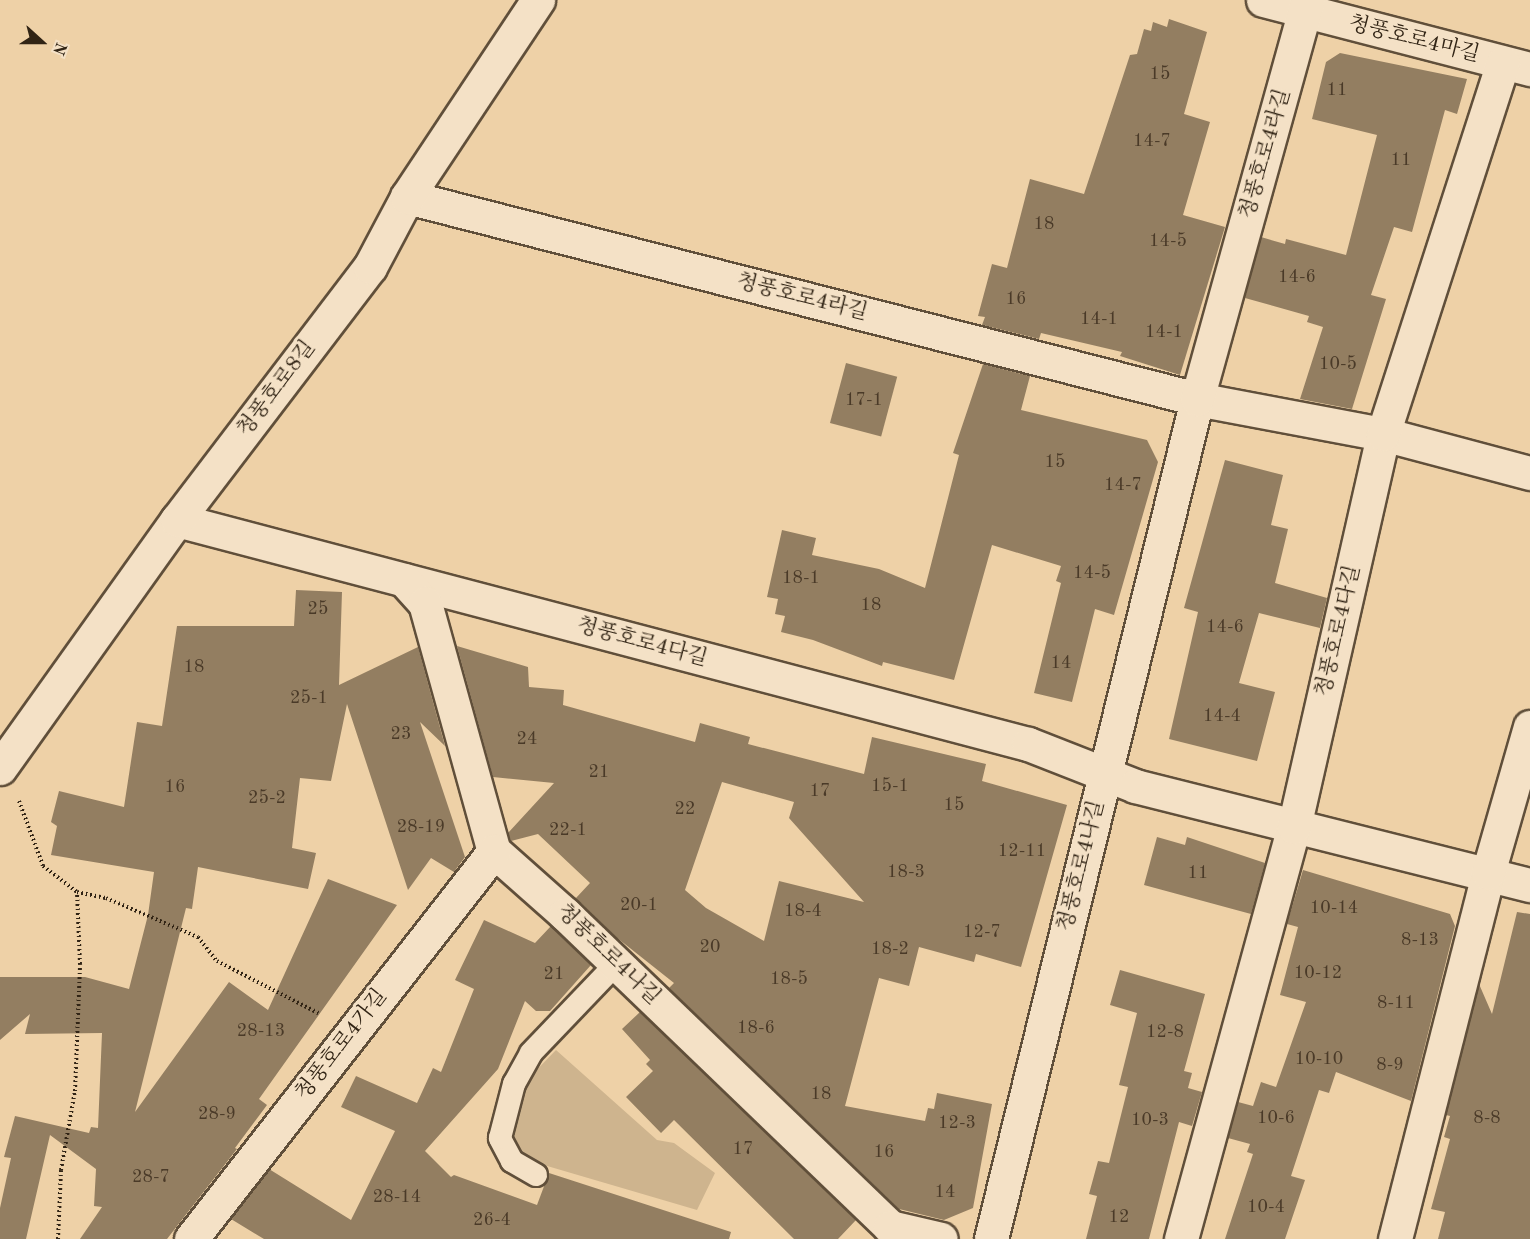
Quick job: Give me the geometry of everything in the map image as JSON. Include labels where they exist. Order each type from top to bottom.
[{"type":"street","name":"청풍호로8길","points":[[2,765],[177,520],[370,267],[406,197],[538,0]]},
{"type":"street","name":"청풍호로4마길","points":[[1263,0],[1307,6],[1517,66]]},
{"type":"street","name":"청풍호로4라길","points":[[1197,399],[1307,6]]},
{"type":"street","points":[[1383,434],[1517,66]]},
{"type":"street","name":"청풍호로4라길","points":[[406,197],[1197,399],[1383,434],[1530,473]]},
{"type":"street","points":[[1105,772],[1197,399]]},
{"type":"street","name":"청풍호로4다길","points":[[1294,827],[1383,434]]},
{"type":"street","name":"청풍호로4다길","points":[[177,520],[1028,744],[1105,772],[1134,786],[1530,885]]},
{"type":"street","points":[[404,580],[425,603],[494,852]]},
{"type":"street","points":[[1395,1239],[1488,873],[1530,727]]},
{"type":"street","name":"청풍호로4나길","points":[[991,1239],[1105,772]]},
{"type":"street","points":[[1181,1239],[1294,827]]},
{"type":"street","name":"청풍호로4나길","points":[[494,852],[617,963],[885,1233],[941,1239]]},
{"type":"street","name":"청풍호로4가길","points":[[191,1239],[494,852]]},
{"type":"lane","points":[[536,1175],[512,1161],[500,1138],[514,1083],[531,1053],[617,963]]},
{"type":"path","points":[[2,765],[43,866],[76,892],[106,898],[198,937],[217,961],[354,1030]]},
{"type":"path","points":[[58,1239],[61,1170],[75,1091],[80,964],[76,892]]},
{"type":"shaded area","points":[[556,1050],[657,1140],[674,1143],[715,1173],[697,1210],[537,1163],[520,1154],[513,1139],[513,1119],[525,1082]]},
{"type":"building","points":[[1169,19],[1207,32],[1184,114],[1210,122],[1183,215],[1225,227],[1180,375],[1120,356],[1122,352],[1041,333],[1039,339],[982,325],[985,317],[978,316],[992,264],[1007,268],[1030,179],[1084,194],[1130,55],[1137,54],[1144,29],[1151,31],[1153,22],[1167,27]]},
{"type":"building","points":[[1340,53],[1467,79],[1457,114],[1445,110],[1412,232],[1394,227],[1371,295],[1386,299],[1352,409],[1300,399],[1323,327],[1307,322],[1309,316],[1245,298],[1261,237],[1285,244],[1286,239],[1346,255],[1377,135],[1312,119],[1326,62]]},
{"type":"building","points":[[846,363],[897,377],[881,437],[830,423]]},
{"type":"building","points":[[983,364],[1030,376],[1021,410],[1147,440],[1158,462],[1114,615],[1095,609],[1072,702],[1034,693],[1061,583],[1056,581],[1061,566],[992,545],[954,680],[883,662],[882,666],[813,640],[781,632],[785,616],[775,614],[778,599],[767,597],[782,530],[816,538],[812,555],[879,569],[925,588],[959,455],[953,453]]},
{"type":"building","points":[[1225,460],[1283,475],[1271,525],[1288,529],[1275,583],[1327,598],[1320,628],[1259,613],[1239,683],[1275,692],[1257,761],[1169,739],[1198,612],[1184,608]]},
{"type":"building","points":[[296,590],[342,592],[339,685],[418,647],[445,746],[420,722],[465,857],[454,872],[431,858],[408,890],[347,704],[331,781],[300,778],[292,848],[316,853],[308,889],[198,867],[192,909],[186,908],[135,1112],[229,982],[268,1010],[328,879],[397,905],[259,1099],[267,1105],[235,1148],[237,1149],[167,1239],[80,1239],[102,1207],[94,1206],[96,1169],[50,1135],[26,1239],[0,1239],[0,1208],[11,1158],[4,1157],[15,1116],[89,1133],[91,1127],[98,1128],[102,1033],[25,1034],[30,1014],[0,1040],[0,977],[85,977],[129,989],[148,915],[154,872],[51,855],[57,826],[51,822],[59,791],[124,807],[137,722],[162,726],[177,626],[294,626]]},
{"type":"building","points":[[457,646],[528,667],[529,687],[564,690],[563,705],[695,742],[700,723],[750,737],[748,744],[864,774],[872,737],[986,764],[982,781],[1067,805],[1021,967],[976,954],[974,962],[919,947],[909,986],[879,978],[845,1106],[925,1121],[928,1108],[934,1109],[937,1093],[992,1104],[973,1208],[944,1220],[899,1209],[669,988],[674,983],[616,937],[576,898],[590,883],[538,834],[511,841],[508,833],[554,783],[493,777]],"holes":[[[722,782],[794,802],[789,818],[864,902],[779,881],[764,941],[706,908],[685,890]]]},
{"type":"building","points":[[1157,837],[1185,845],[1187,837],[1265,863],[1251,914],[1144,885]]},
{"type":"building","points":[[1303,870],[1450,914],[1455,926],[1411,1101],[1336,1072],[1329,1093],[1319,1090],[1291,1176],[1305,1180],[1285,1239],[1225,1239],[1253,1154],[1247,1152],[1250,1144],[1228,1138],[1238,1102],[1253,1106],[1261,1082],[1276,1087],[1306,1002],[1280,995],[1298,927],[1287,924]]},
{"type":"building","points":[[1517,912],[1530,914],[1530,1239],[1438,1239],[1445,1212],[1431,1209],[1450,1139],[1444,1137],[1450,1116],[1446,1115],[1479,984],[1492,1014]]},
{"type":"building","points":[[484,920],[535,943],[551,926],[591,965],[550,1011],[536,1011],[525,1001],[498,1069],[425,1151],[451,1177],[454,1175],[537,1205],[549,1173],[731,1232],[729,1239],[264,1239],[231,1219],[269,1169],[351,1220],[395,1131],[341,1107],[356,1076],[417,1103],[433,1068],[441,1072],[474,989],[455,980]]},
{"type":"building","points":[[1120,970],[1205,994],[1184,1071],[1192,1073],[1188,1088],[1202,1092],[1192,1126],[1179,1122],[1149,1239],[1086,1239],[1097,1196],[1089,1194],[1098,1161],[1109,1163],[1128,1087],[1119,1085],[1137,1013],[1110,1005]]},
{"type":"building","points":[[640,1012],[856,1220],[838,1239],[794,1239],[674,1120],[661,1133],[626,1097],[653,1071],[646,1064],[650,1060],[622,1029]]}]
